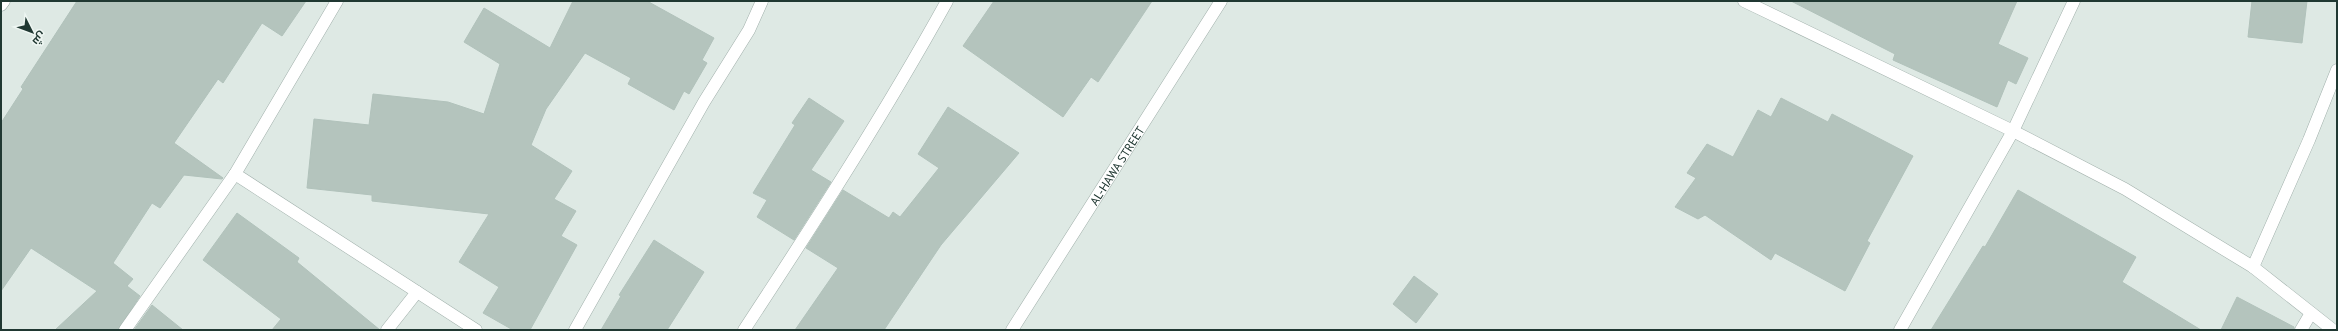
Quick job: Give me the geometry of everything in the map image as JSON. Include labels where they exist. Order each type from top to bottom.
[{"type":"street","points":[[1,5],[4,1]]},
{"type":"street","points":[[125,330],[235,174],[337,1]]},
{"type":"street","points":[[575,330],[704,102],[749,30],[762,1]]},
{"type":"street","points":[[744,330],[794,254],[910,67],[947,1]]},
{"type":"street","name":"AL-HAWA STREET","points":[[1012,330],[1221,1]]},
{"type":"street","points":[[1744,1],[2013,130],[2125,189],[2253,267],[2333,330]]},
{"type":"street","points":[[1900,330],[2013,130],[2074,1]]},
{"type":"street","points":[[2253,267],[2309,140],[2337,70]]},
{"type":"street","points":[[235,174],[476,330]]},
{"type":"street","points":[[387,330],[417,292]]},
{"type":"street","points":[[2301,330],[2311,313]]},
{"type":"building","points":[[77,1],[306,1],[282,36],[262,23],[223,83],[218,79],[174,143],[223,178],[184,175],[160,208],[152,203],[113,263],[133,279],[127,286],[140,296],[118,330],[55,330],[97,291],[31,248],[1,291],[1,123],[23,89],[21,87]]},
{"type":"building","points":[[573,1],[647,1],[714,38],[702,60],[707,63],[689,94],[684,91],[674,110],[628,84],[631,78],[585,53],[546,109],[531,145],[572,171],[554,199],[576,211],[561,236],[577,245],[530,330],[513,330],[483,313],[499,287],[459,262],[489,214],[372,201],[372,195],[307,188],[314,119],[369,125],[373,94],[448,102],[484,114],[500,64],[464,42],[484,8],[550,48]]},
{"type":"building","points":[[994,1],[1152,1],[1098,82],[1091,77],[1063,117],[963,46]]},
{"type":"building","points":[[1791,1],[2017,1],[1998,44],[2028,58],[2016,84],[2008,80],[1997,107],[1893,60],[1895,54]]},
{"type":"building","points":[[2252,1],[2307,1],[2302,43],[2248,37]]},
{"type":"building","points":[[809,98],[844,121],[811,170],[831,182],[794,240],[757,217],[767,200],[753,193],[795,125],[792,123]]},
{"type":"building","points":[[1781,98],[1828,122],[1832,114],[1913,156],[1867,241],[1870,243],[1845,291],[1775,253],[1771,260],[1705,215],[1698,219],[1675,207],[1696,178],[1687,173],[1707,144],[1733,157],[1758,110],[1771,117]]},
{"type":"building","points":[[948,107],[1019,153],[941,245],[884,330],[795,330],[838,268],[806,248],[843,190],[889,218],[893,212],[900,217],[939,168],[918,154]]},
{"type":"building","points":[[2018,190],[2136,257],[2122,282],[2201,330],[1931,330],[1983,246],[1985,247]]},
{"type":"building","points":[[237,213],[299,258],[297,262],[380,330],[272,330],[281,319],[203,260]]},
{"type":"building","points":[[654,240],[704,272],[667,330],[601,330],[621,296],[619,295]]},
{"type":"building","points":[[1414,276],[1438,294],[1416,323],[1393,304]]},
{"type":"building","points":[[2237,297],[2294,327],[2294,330],[2221,330]]},
{"type":"building","points":[[152,305],[183,330],[134,330]]}]
